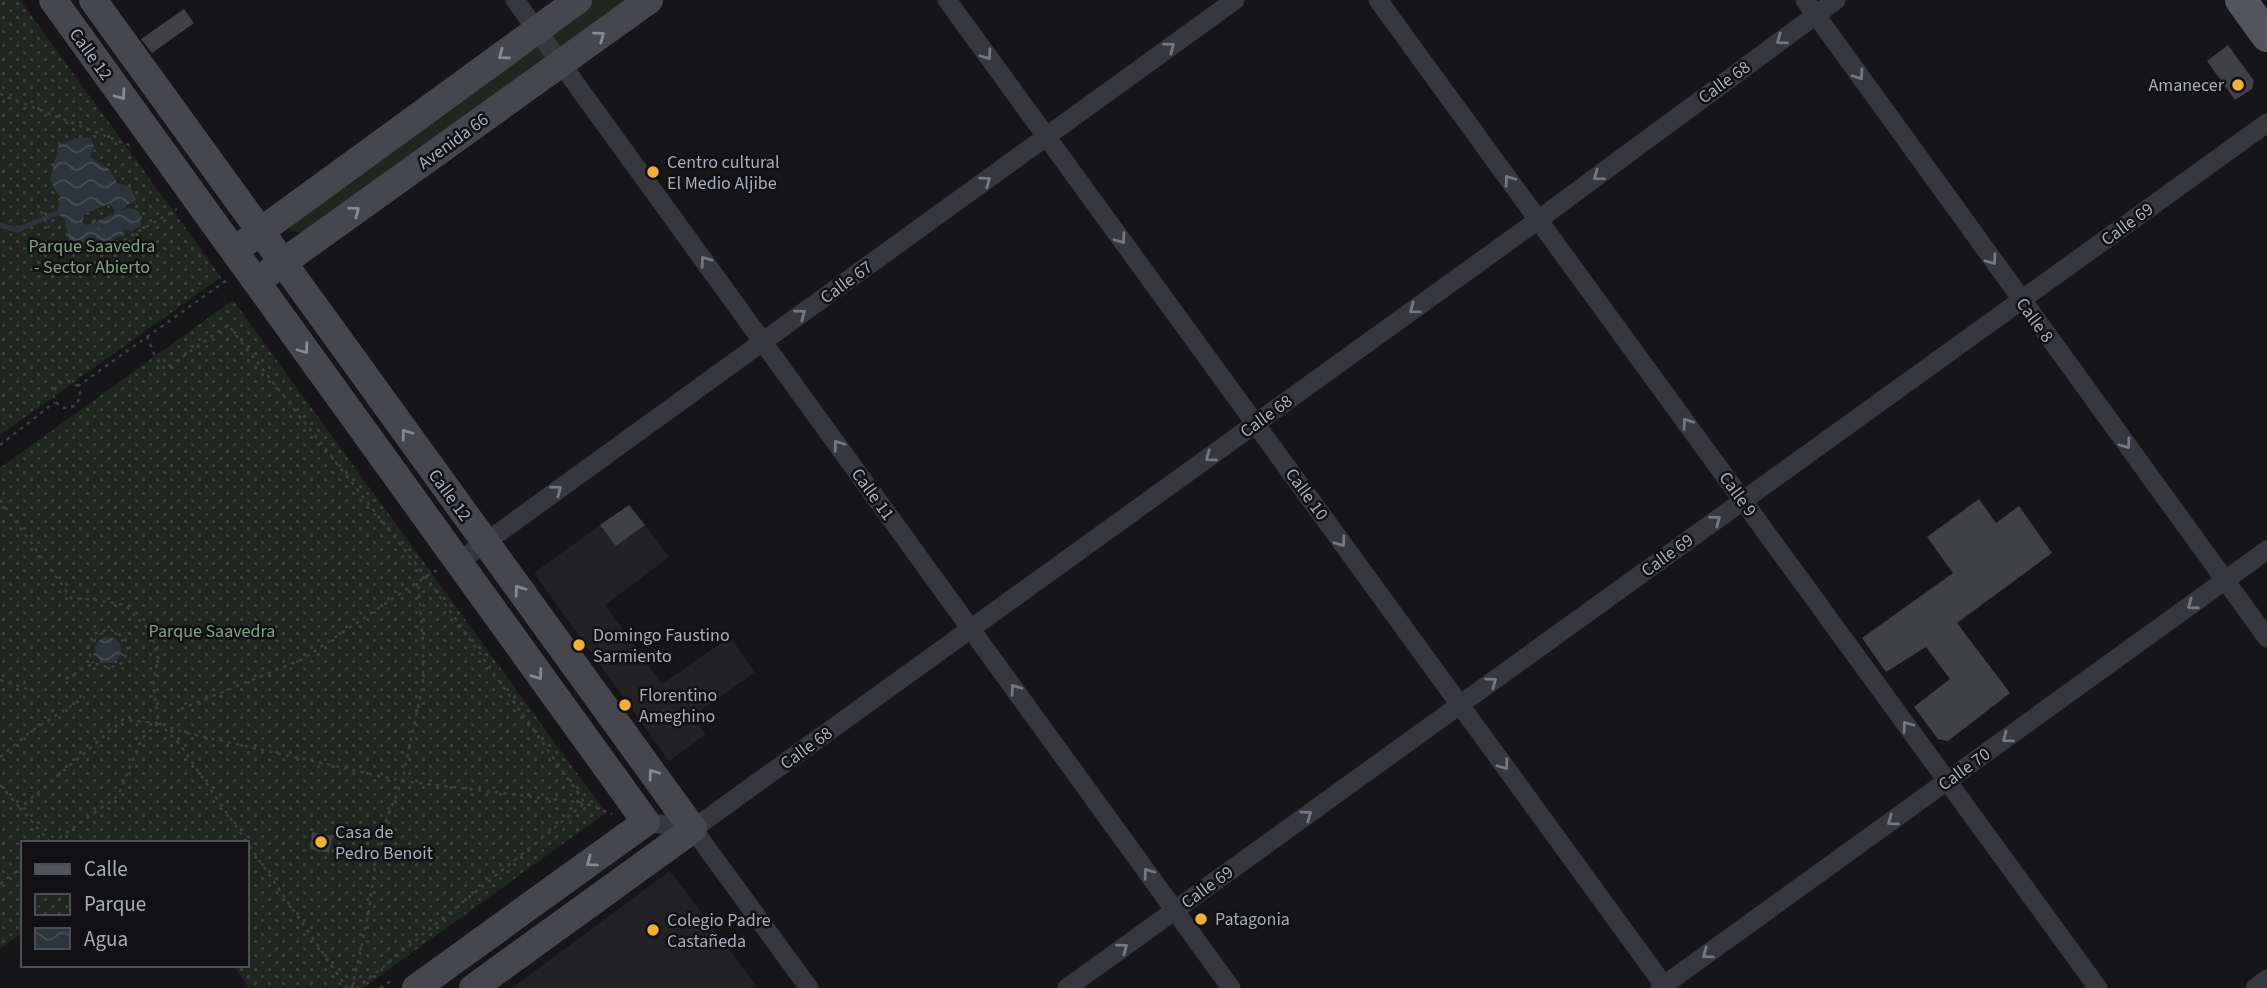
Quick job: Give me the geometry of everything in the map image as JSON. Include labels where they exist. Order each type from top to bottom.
[{"type":"main road","name":"Calle 12","points":[[53,0],[195,198],[241,270],[451,566],[646,822]]},
{"type":"main road","name":"Calle 12","points":[[93,0],[693,829]]},
{"type":"main road","points":[[241,270],[260,232],[578,0]]},
{"type":"main road","name":"Avenida 66","points":[[241,270],[283,263],[649,0]]},
{"type":"main road","points":[[2241,0],[2267,36]]},
{"type":"main road","points":[[416,988],[646,822]]},
{"type":"main road","name":"Calle 68","points":[[473,988],[693,829]]},
{"type":"street","name":"Calle 11","points":[[515,0],[1231,988]]},
{"type":"street","name":"Calle 10","points":[[947,0],[1663,987]]},
{"type":"street","name":"Calle 67","points":[[451,566],[1235,0]]},
{"type":"street","name":"Calle 9","points":[[1378,0],[2098,988]]},
{"type":"street","name":"Calle 68","points":[[693,829],[1538,220],[1810,7],[1836,0]]},
{"type":"street","name":"Calle 8","points":[[1810,7],[2267,638]]},
{"type":"street","name":"Calle 69","points":[[1067,988],[2267,122]]},
{"type":"street","name":"Calle 70","points":[[1663,987],[2267,550]]},
{"type":"street","points":[[646,822],[693,829]]},
{"type":"street","name":"Calle 12","points":[[693,829],[808,988]]},
{"type":"street","points":[[2255,988],[2267,979]]},
{"type":"path","points":[[0,94],[133,147]]},
{"type":"path","points":[[92,221],[108,240],[117,244],[195,198]]},
{"type":"path","points":[[41,211],[49,228]]},
{"type":"path","points":[[78,386],[241,270]]},
{"type":"path","points":[[146,336],[155,356],[165,369],[228,325],[426,577],[585,803]]},
{"type":"path","points":[[69,381],[78,386],[81,397],[75,406],[64,408],[55,402],[53,392],[59,383],[69,381]]},
{"type":"path","points":[[0,445],[55,402]]},
{"type":"path","points":[[0,500],[72,599],[125,605],[151,632],[158,658],[153,685],[159,723],[178,742],[352,988]]},
{"type":"path","points":[[181,709],[303,659],[418,582],[451,566]]},
{"type":"path","points":[[352,988],[368,916],[379,838],[402,781],[422,684],[423,642],[418,582]]},
{"type":"path","points":[[66,679],[93,663],[110,668],[122,663],[128,651],[125,638],[110,629],[93,634],[88,650],[93,663]]},
{"type":"path","points":[[0,680],[34,691]]},
{"type":"path","points":[[0,757],[30,732],[85,697]]},
{"type":"path","points":[[20,808],[123,720],[159,723],[182,732],[402,781],[585,803],[615,815]]},
{"type":"path","points":[[54,841],[118,796],[142,738],[159,723]]},
{"type":"path","points":[[0,785],[49,841]]},
{"type":"path","points":[[352,988],[585,803]]},
{"type":"path","points":[[0,884],[21,868]]},
{"type":"path","points":[[380,988],[393,978],[400,988]]},
{"type":"shaded area","points":[[600,525],[616,546],[645,525],[669,557],[605,605],[662,684],[730,637],[755,672],[693,716],[706,734],[669,761],[534,573]]},
{"type":"shaded area","name":"Colegio Padre Castañeda","points":[[670,871],[758,988],[512,988]]},
{"type":"green space","name":"Parque Saavedra - Sector Abierto","points":[[0,0],[20,0],[221,277],[0,435]]},
{"type":"green space","points":[[592,0],[627,0],[304,233],[290,231],[292,217]]},
{"type":"green space","name":"Parque Saavedra","points":[[233,300],[606,813],[363,988],[249,988],[234,967],[248,967],[248,841],[21,841],[21,933],[0,949],[0,468]]},
{"type":"water","points":[[76,138],[91,138],[94,146],[90,157],[109,169],[117,183],[130,187],[137,200],[121,212],[128,208],[137,210],[142,217],[140,226],[132,231],[123,229],[125,233],[96,250],[85,244],[69,241],[65,220],[57,213],[60,198],[50,180],[59,145]],"holes":[[[110,203],[116,213],[87,225],[82,222],[85,214]]]},
{"type":"water","points":[[108,637],[117,641],[121,650],[117,659],[108,663],[99,659],[95,650],[99,641]]},
{"type":"building","points":[[184,9],[194,23],[152,53],[141,39]]},
{"type":"building","points":[[2228,45],[2254,81],[2252,89],[2235,100],[2207,61]]},
{"type":"building","points":[[1979,499],[1996,523],[2019,506],[2052,553],[1957,623],[2010,693],[1948,741],[1938,739],[1914,707],[1950,679],[1926,647],[1886,672],[1862,638],[1953,573],[1927,537]]},
{"type":"building","points":[[629,505],[645,525],[616,546],[600,525]]},
{"type":"building","name":"Casa de Pedro Benoit","points":[[312,832],[333,836],[329,853],[310,849]]},
{"type":"waterway","points":[[0,225],[17,230],[57,213]]},
{"type":"place","name":"Amanecer","points":[[2238,85]]},
{"type":"place","name":"Centro cultural El Medio Aljibe","points":[[653,172]]},
{"type":"place","name":"Domingo Faustino Sarmiento","points":[[579,645]]},
{"type":"place","name":"Florentino Ameghino","points":[[625,705]]},
{"type":"place","name":"Casa de Pedro Benoit","points":[[321,842]]},
{"type":"place","name":"Patagonia","points":[[1201,919]]},
{"type":"place","name":"Colegio Padre Castañeda","points":[[653,930]]}]
